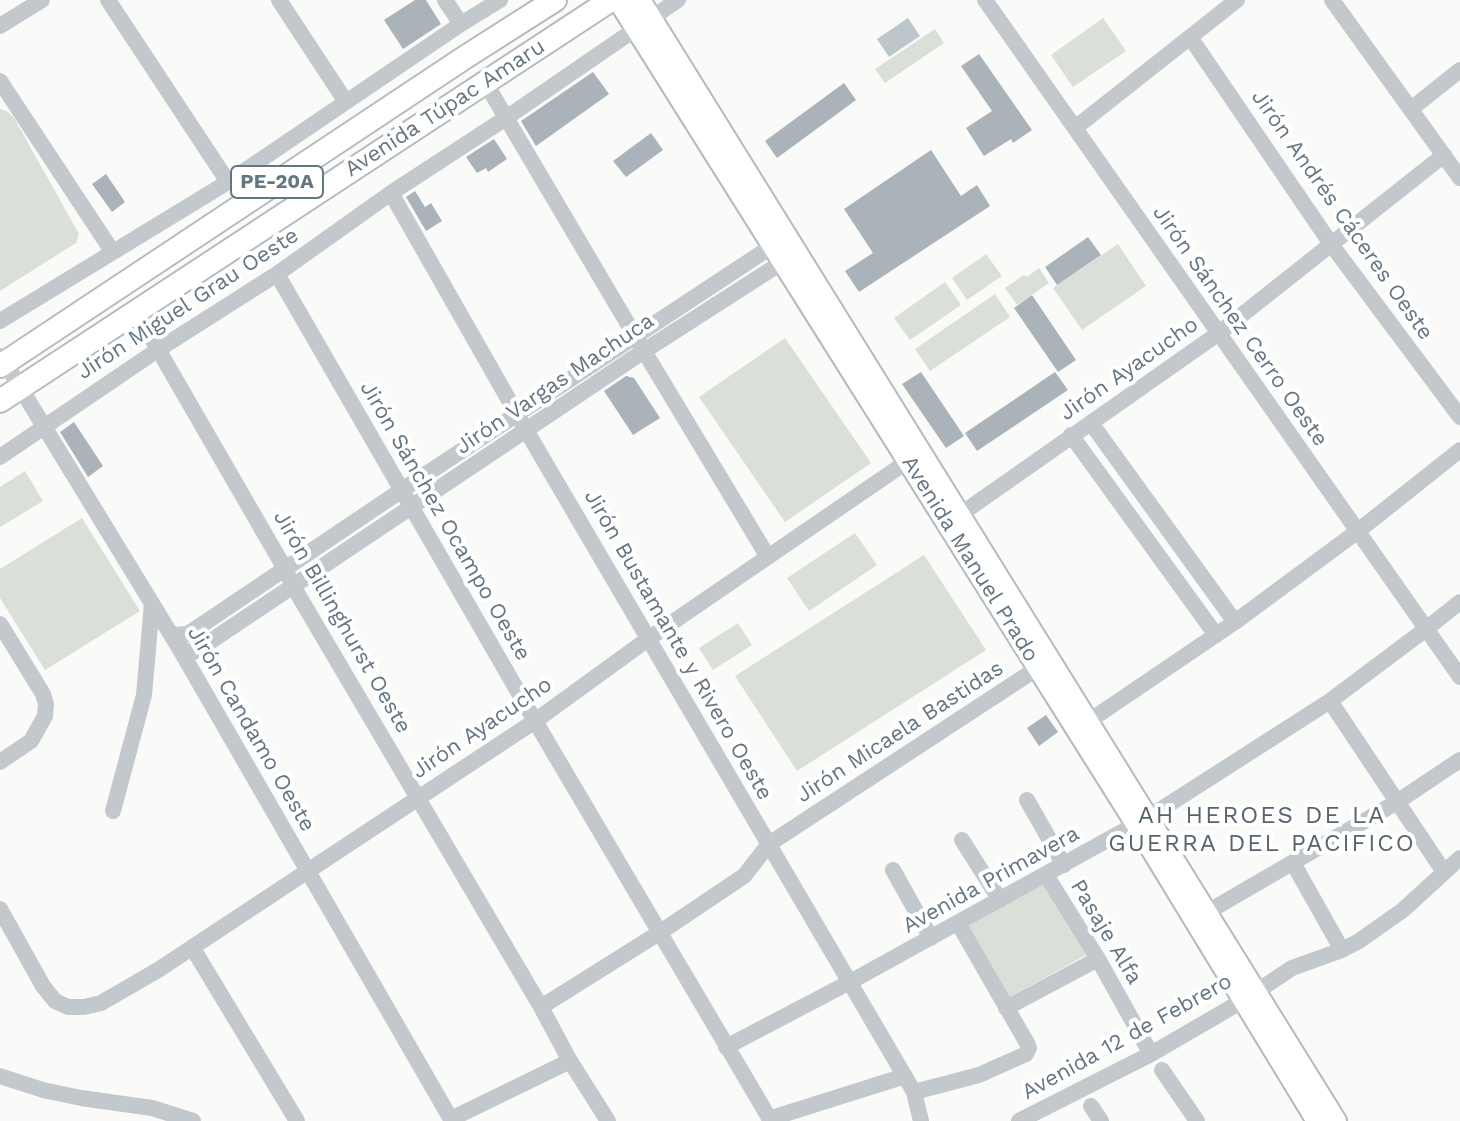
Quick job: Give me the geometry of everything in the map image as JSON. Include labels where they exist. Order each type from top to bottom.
[{"type":"highway","name":"Avenida Túpac Amaru","points":[[2,361],[555,0]]},
{"type":"highway","name":"Avenida Túpac Amaru","points":[[0,401],[611,0]]},
{"type":"main road","name":"Avenida Manuel Prado","points":[[618,0],[644,24],[1250,996],[1336,1121]]},
{"type":"main road","name":"Avenida Manuel Prado","points":[[640,0],[644,24]]},
{"type":"main road","name":"Avenida Manuel Prado","points":[[785,249],[908,461],[954,519]]},
{"type":"main road","name":"Avenida Manuel Prado","points":[[1044,664],[1089,721],[1142,821]]},
{"type":"main road","name":"Avenida Manuel Prado","points":[[1250,996],[1312,1119]]},
{"type":"street","points":[[0,26],[42,0]]},
{"type":"street","points":[[108,0],[228,182]]},
{"type":"street","points":[[279,0],[346,102]]},
{"type":"street","points":[[445,0],[461,24]]},
{"type":"street","points":[[0,321],[228,182],[500,0]]},
{"type":"street","name":"Jirón Miguel Grau Oeste","points":[[0,457],[159,349],[277,274],[391,193],[678,0]]},
{"type":"street","name":"Jirón Sánchez Cerro Oeste","points":[[985,0],[1460,677]]},
{"type":"street","points":[[1075,128],[1237,0]]},
{"type":"street","points":[[1332,0],[1460,178]]},
{"type":"street","name":"Jirón Andrés Cáceres Oeste","points":[[1190,37],[1331,244],[1460,417]]},
{"type":"street","points":[[1411,109],[1460,70]]},
{"type":"street","points":[[485,82],[768,557]]},
{"type":"street","points":[[2,89],[112,251]]},
{"type":"street","name":"Jirón Ayacucho","points":[[954,519],[1219,333],[1444,155]]},
{"type":"street","name":"Jirón Bustamante y Rivero Oeste","points":[[391,193],[526,430],[905,1076],[914,1092],[921,1121]]},
{"type":"street","name":"Jirón Vargas Machuca","points":[[785,249],[644,351],[199,649],[186,651],[174,639],[175,635],[188,634],[635,336],[785,249]]},
{"type":"street","name":"Jirón Sánchez Ocampo Oeste","points":[[277,274],[770,1120]]},
{"type":"street","name":"Jirón Billinghurst Oeste","points":[[136,311],[293,586],[608,1121]]},
{"type":"street","name":"Jirón Candamo Oeste","points":[[2,361],[174,639],[452,1120]]},
{"type":"street","points":[[1091,423],[1235,622]]},
{"type":"street","points":[[1071,435],[1216,635]]},
{"type":"street","points":[[1089,721],[1235,622],[1358,531],[1460,450]]},
{"type":"street","name":"Jirón Ayacucho","points":[[0,909],[43,986],[55,1001],[68,1007],[101,1003],[158,970],[535,721],[648,639],[908,461]]},
{"type":"street","name":"Avenida Primavera","points":[[726,1047],[1142,821],[1330,701],[1460,602]]},
{"type":"street","points":[[113,811],[144,695],[152,603]]},
{"type":"street","points":[[0,624],[46,704],[45,716],[31,741],[0,762]]},
{"type":"street","name":"Jirón Micaela Bastidas","points":[[541,1007],[744,876],[769,844],[1044,664]]},
{"type":"street","points":[[1330,701],[1444,872]]},
{"type":"street","points":[[1201,916],[1397,802],[1460,760]]},
{"type":"street","name":"Pasaje Alfa","points":[[1027,800],[1064,865]]},
{"type":"street","points":[[962,840],[1000,900]]},
{"type":"street","name":"Avenida 12 de Febrero","points":[[1019,1121],[1151,1054],[1292,968],[1359,941],[1403,910],[1460,858]]},
{"type":"street","points":[[1293,863],[1342,950]]},
{"type":"street","points":[[893,870],[931,938]]},
{"type":"street","name":"Pasaje Alfa","points":[[1046,875],[1151,1054]]},
{"type":"street","points":[[914,1092],[979,1075],[1026,1054],[1029,1048],[958,923]]},
{"type":"street","points":[[192,947],[297,1121]]},
{"type":"street","points":[[1006,1008],[1098,959]]},
{"type":"street","points":[[452,1120],[570,1061]]},
{"type":"street","points":[[1162,1070],[1197,1121]]},
{"type":"street","points":[[770,1120],[905,1076]]},
{"type":"street","points":[[1,1079],[193,1121]]},
{"type":"street","points":[[1091,1106],[1101,1121]]},
{"type":"shaded area","points":[[908,18],[920,36],[889,57],[877,39]]},
{"type":"shaded area","points":[[1103,18],[1126,51],[1073,87],[1051,55]]},
{"type":"shaded area","points":[[935,29],[944,43],[885,83],[875,69]]},
{"type":"shaded area","points":[[0,109],[14,118],[79,234],[76,243],[0,291]]},
{"type":"shaded area","points":[[1118,244],[1146,286],[1082,330],[1053,288]]},
{"type":"shaded area","points":[[986,254],[1002,276],[967,300],[952,278]]},
{"type":"shaded area","points":[[1039,268],[1049,283],[1017,305],[1005,288]]},
{"type":"shaded area","points":[[945,282],[961,305],[910,340],[894,318]]},
{"type":"shaded area","points":[[995,294],[1010,317],[930,371],[915,349]]},
{"type":"shaded area","points":[[785,338],[871,463],[785,522],[699,397]]},
{"type":"shaded area","points":[[25,471],[43,501],[0,527],[0,487]]},
{"type":"shaded area","points":[[82,518],[140,611],[45,670],[0,598],[0,569]]},
{"type":"shaded area","points":[[855,533],[877,565],[809,611],[787,578]]},
{"type":"shaded area","points":[[924,555],[986,650],[797,771],[735,676]]},
{"type":"shaded area","points":[[738,623],[752,645],[713,670],[699,648]]},
{"type":"shaded area","points":[[1042,884],[1086,955],[1006,999],[963,924]]},
{"type":"building","points":[[415,0],[426,0],[441,24],[403,49],[384,20]]},
{"type":"building","points":[[979,54],[1032,130],[984,156],[966,128],[992,111],[961,66]]},
{"type":"building","points":[[593,72],[609,94],[536,146],[521,121]]},
{"type":"building","points":[[844,83],[856,100],[777,158],[765,141]]},
{"type":"building","points":[[651,133],[663,150],[626,177],[613,161]]},
{"type":"building","points":[[494,139],[507,159],[488,172],[486,168],[477,173],[466,157]]},
{"type":"building","points":[[931,150],[961,196],[977,185],[990,206],[859,292],[845,271],[873,253],[844,209]]},
{"type":"building","points":[[106,174],[125,202],[112,212],[92,184]]},
{"type":"building","points":[[415,191],[425,207],[431,203],[442,221],[426,231],[406,197]]},
{"type":"building","points":[[1088,237],[1101,255],[1057,285],[1045,267]]},
{"type":"building","points":[[1032,295],[1076,360],[1058,372],[1014,308]]},
{"type":"building","points":[[921,372],[964,436],[946,448],[902,384]]},
{"type":"building","points":[[1055,372],[1068,390],[977,451],[965,433]]},
{"type":"building","points":[[626,376],[634,378],[660,418],[633,435],[604,391]]},
{"type":"building","points":[[74,422],[103,466],[88,477],[60,432]]},
{"type":"building","points":[[1046,715],[1058,732],[1039,746],[1027,728]]},
{"type":"district","name":"AH HEROES DE LA GUERRA DEL PACIFICO","points":[[1262,830]]}]
